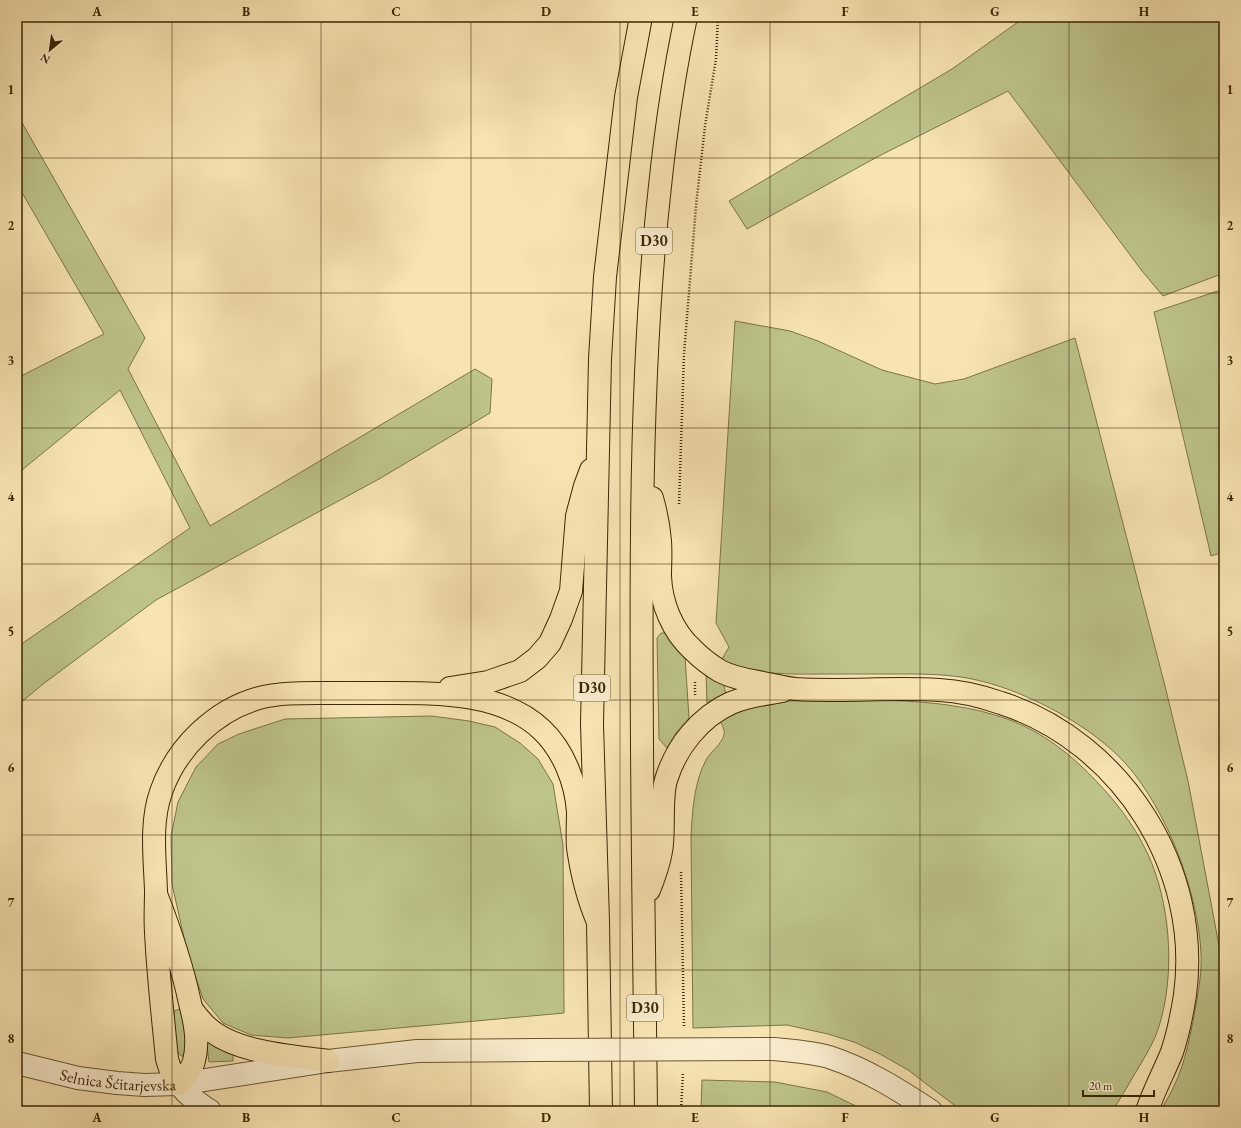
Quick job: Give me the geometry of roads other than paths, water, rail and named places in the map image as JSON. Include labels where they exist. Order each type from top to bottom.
[{"type":"main road","name":"D30","points":[[600,1111],[598,922],[592,724],[600,358],[605,277],[626,97],[641,17]]},
{"type":"main road","name":"D30","points":[[646,1111],[641,729],[643,468],[646,350],[654,241],[667,123],[686,17]]},
{"type":"main road","points":[[424,693],[488,682],[520,671],[537,658],[550,643],[561,619],[571,591],[577,516],[584,486],[598,454]]},
{"type":"main road","points":[[643,468],[655,507],[660,541],[660,579],[665,606],[681,638],[704,660],[721,671],[740,678],[794,689],[940,690],[965,693],[990,699],[1033,716],[1074,740],[1106,766],[1120,782],[1138,805],[1154,830],[1166,856],[1179,892],[1185,926],[1187,963],[1185,994],[1179,1029],[1171,1053],[1147,1111]]},
{"type":"main road","points":[[643,905],[656,873],[662,845],[666,780],[686,739],[703,721],[715,712],[732,703],[752,697],[794,689]]},
{"type":"main road","points":[[156,894],[174,942],[185,978],[196,1031],[194,1063],[187,1075],[179,1084],[172,1075],[167,1060],[156,933],[154,855],[156,817],[160,792],[176,761],[208,724],[233,709],[258,698],[284,693],[424,693],[472,698],[497,704],[520,713],[542,730],[556,748],[572,779],[578,810],[578,845],[583,881],[589,903],[598,922]]},
{"type":"main road","points":[[192,1010],[209,1028],[228,1040],[249,1048],[328,1061]]},
{"type":"main road","points":[[1132,1111],[1154,1091]]},
{"type":"street","points":[[179,1084],[328,1061],[417,1051],[774,1049],[803,1051],[830,1058],[878,1078],[931,1111]]},
{"type":"street","name":"Selnica Šćitarjevska","points":[[17,1063],[78,1078],[117,1084],[179,1084],[187,1095],[210,1111]]}]
